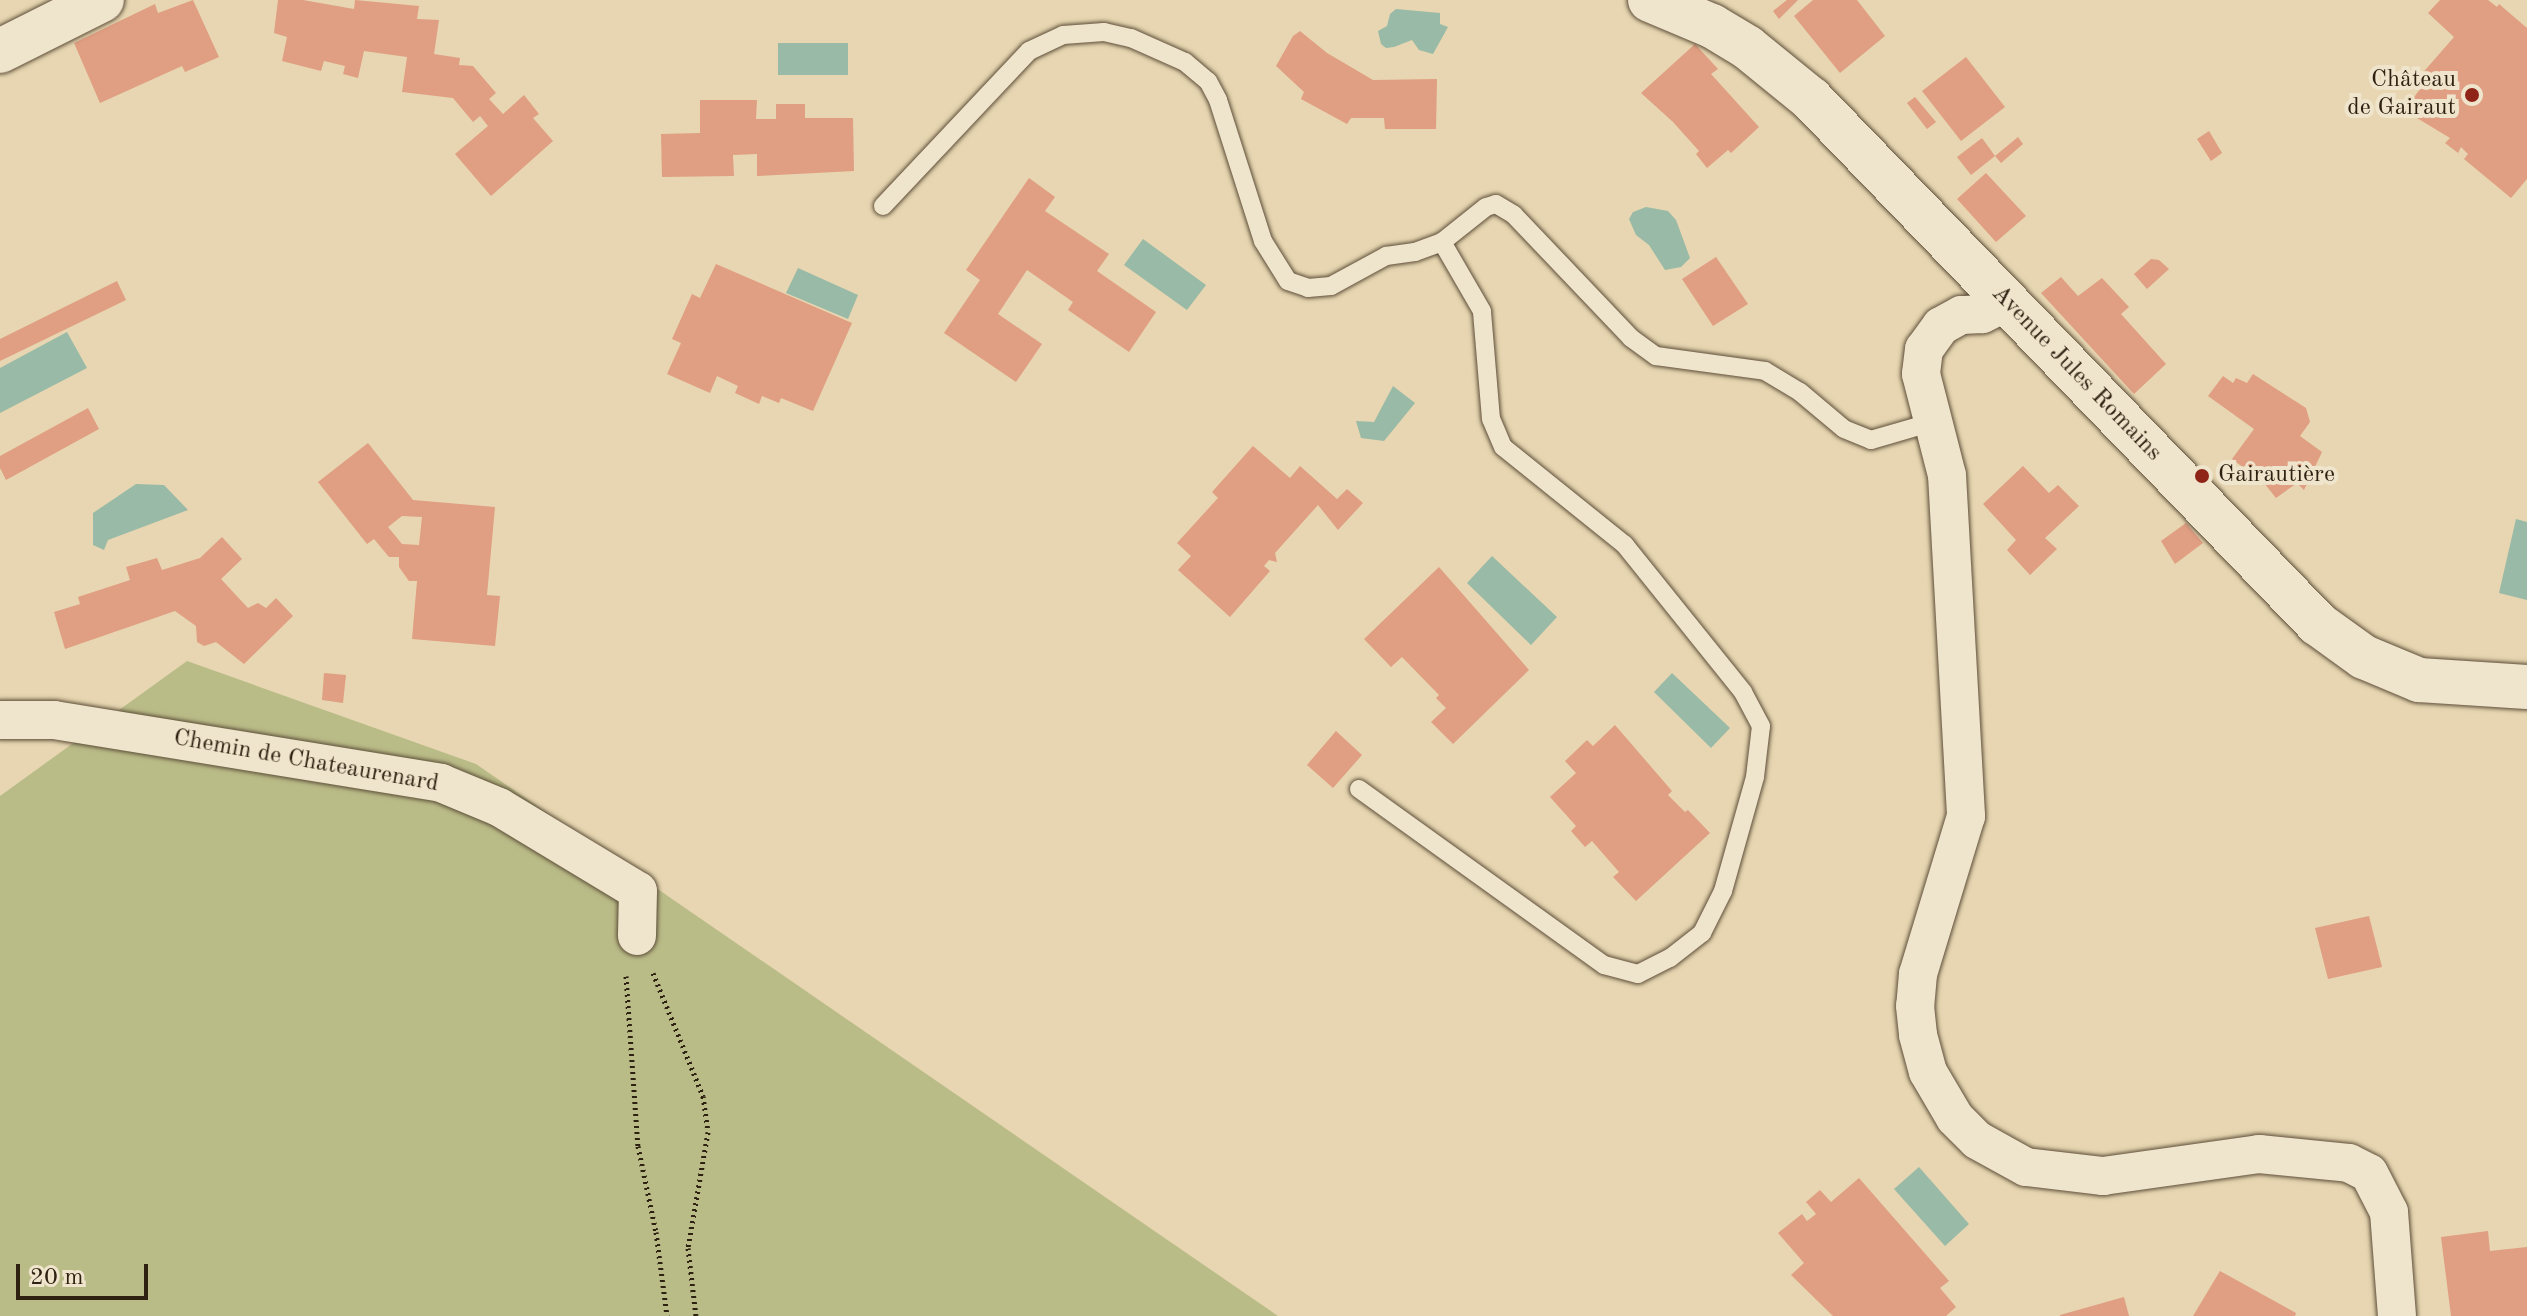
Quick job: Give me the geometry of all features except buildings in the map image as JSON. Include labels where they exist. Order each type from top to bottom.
[{"type":"street","points":[[0,51],[102,0]]},
{"type":"street","name":"Avenue Jules Romains","points":[[1650,0],[1712,26],[1786,77],[1841,128],[2318,624],[2364,657],[2419,680],[2527,687]]},
{"type":"street","points":[[2006,302],[1982,314],[1961,315],[1941,326],[1924,349],[1921,374],[1947,475],[1966,816],[1918,974],[1918,1035],[1938,1094],[1977,1140],[2007,1159],[2054,1173],[2103,1176],[2259,1154],[2349,1163],[2369,1173],[2389,1212],[2397,1316]]},
{"type":"street","name":"Chemin de Chateaurenard","points":[[0,720],[54,720],[441,783],[499,807],[638,891],[631,952]]},
{"type":"lane","points":[[883,206],[1029,51],[1063,35],[1104,32],[1131,38],[1185,62],[1208,81],[1218,100],[1263,241],[1288,281],[1308,288],[1331,286],[1386,256],[1415,252],[1442,242],[1486,207],[1496,204],[1514,215],[1631,338],[1656,356],[1765,371],[1800,392],[1844,429],[1871,440],[1933,422]]},
{"type":"lane","points":[[1359,789],[1604,965],[1638,974],[1670,958],[1702,933],[1723,891],[1755,777],[1761,726],[1743,692],[1625,545],[1503,447],[1491,419],[1482,311],[1442,242]]},
{"type":"path","points":[[631,952],[638,1146],[656,1232],[667,1316]]},
{"type":"path","points":[[631,952],[703,1096],[708,1132],[688,1248],[696,1316]]},
{"type":"shaded area","points":[[1396,9],[1440,13],[1440,24],[1448,27],[1433,54],[1419,50],[1412,40],[1394,47],[1386,48],[1381,44],[1378,31],[1387,26],[1390,14]]},
{"type":"shaded area","points":[[778,43],[848,43],[848,75],[778,75]]},
{"type":"shaded area","points":[[1646,207],[1668,211],[1676,220],[1690,258],[1681,267],[1665,270],[1649,245],[1636,235],[1629,219],[1633,212]]},
{"type":"shaded area","points":[[1143,239],[1206,285],[1187,310],[1124,265]]},
{"type":"shaded area","points":[[798,268],[858,295],[848,319],[786,293]]},
{"type":"shaded area","points":[[67,332],[87,368],[0,413],[0,368]]},
{"type":"shaded area","points":[[1393,386],[1415,403],[1384,441],[1361,438],[1356,421],[1374,422]]},
{"type":"shaded area","points":[[136,484],[164,485],[188,510],[108,540],[104,550],[93,545],[93,513]]},
{"type":"shaded area","points":[[2516,519],[2527,522],[2527,600],[2499,593]]},
{"type":"shaded area","points":[[1492,556],[1557,617],[1531,645],[1467,583]]},
{"type":"shaded area","points":[[187,661],[476,764],[1278,1316],[0,1316],[0,796]]},
{"type":"shaded area","points":[[1672,673],[1730,728],[1711,748],[1654,692]]},
{"type":"shaded area","points":[[1919,1167],[1969,1224],[1945,1246],[1894,1189]]},
{"type":"place","name":"Château de Gairaut","points":[[2472,95]]},
{"type":"place","name":"Gairautière","points":[[2202,476]]}]
